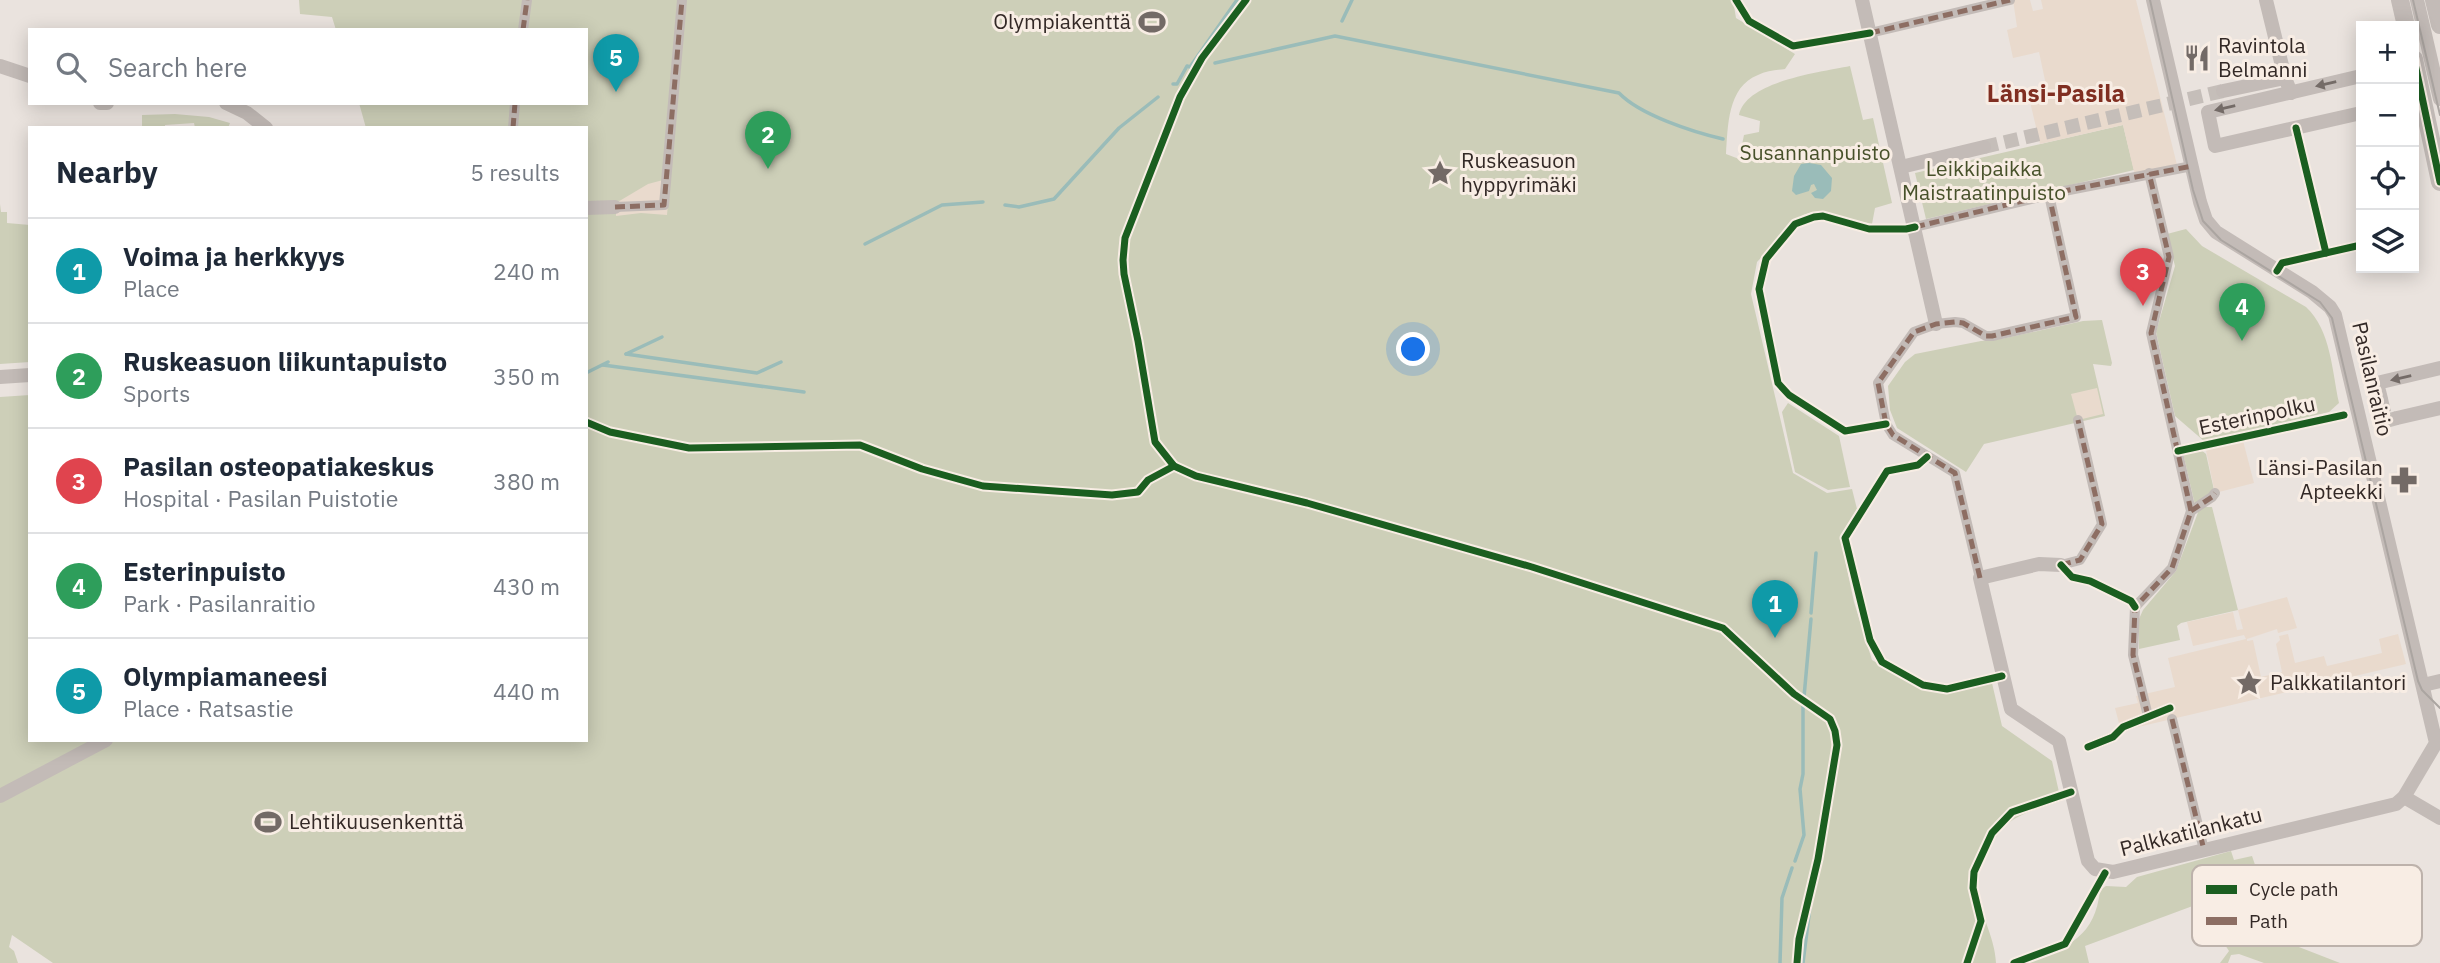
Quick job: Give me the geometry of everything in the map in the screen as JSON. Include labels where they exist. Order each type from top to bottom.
[{"type":"street","points":[[523,28],[527,0]]},
{"type":"street","points":[[588,208],[664,205],[682,0]]},
{"type":"street","points":[[1862,0],[1936,324],[1962,323],[1986,336],[1992,336],[2076,317],[2049,195]]},
{"type":"street","points":[[1870,33],[2010,0]]},
{"type":"street","name":"Pasilanraitio","points":[[2153,0],[2203,212],[2216,232],[2312,292],[2330,307],[2335,315],[2423,685],[2435,707]]},
{"type":"street","points":[[2266,0],[2291,93]]},
{"type":"street","points":[[2400,0],[2405,21]]},
{"type":"street","points":[[2417,0],[2440,182]]},
{"type":"street","points":[[2434,0],[2440,25]]},
{"type":"street","points":[[0,66],[28,75]]},
{"type":"street","points":[[2356,77],[2208,112],[2216,146],[2356,114]]},
{"type":"street","points":[[2223,91],[2285,78]]},
{"type":"street","points":[[230,105],[247,113],[263,126]]},
{"type":"street","points":[[513,126],[515,105]]},
{"type":"street","points":[[1901,167],[1984,148]]},
{"type":"street","points":[[1915,227],[2049,195],[2192,166]]},
{"type":"street","points":[[2148,716],[2133,655],[2135,607],[2172,568],[2191,511],[2151,333],[2169,257],[2149,173]]},
{"type":"street","name":"Palkkatilankatu","points":[[1936,324],[1914,331],[1878,383],[1886,424],[1893,435],[1955,473],[2011,709],[2059,741],[2089,864],[2101,872],[2113,872],[2392,806],[2404,797]]},
{"type":"street","points":[[2381,399],[2377,383],[2440,368]]},
{"type":"street","points":[[0,377],[28,375]]},
{"type":"street","points":[[2398,418],[2440,408]]},
{"type":"street","points":[[1980,578],[2039,565],[2061,565],[2080,560],[2102,524],[2078,420]]},
{"type":"street","points":[[2191,511],[2215,493]]},
{"type":"street","points":[[2423,685],[2440,681]]},
{"type":"street","points":[[2435,707],[2436,743],[2404,797],[2440,818]]},
{"type":"street","points":[[2088,747],[2113,737],[2123,727],[2148,716],[2171,713],[2204,850]]},
{"type":"street","points":[[0,796],[102,742]]},
{"type":"green space","name":"Susannanpuisto","points":[[299,0],[1733,0],[1736,18],[1795,54],[1785,69],[1758,75],[1740,89],[1731,109],[1726,154],[1739,159],[1744,135],[1759,132],[1760,121],[1739,115],[1745,103],[1755,94],[1786,80],[1850,66],[1863,120],[1873,118],[1892,203],[1875,208],[1872,224],[1824,213],[1803,215],[1785,228],[1757,262],[1751,294],[1793,473],[1827,493],[1852,489],[1857,509],[1840,537],[1854,602],[1872,660],[1923,690],[1947,693],[1992,683],[2002,726],[2052,761],[2061,801],[2024,814],[2007,825],[1992,843],[1979,873],[1979,899],[1996,963],[53,963],[12,935],[9,947],[14,951],[18,963],[0,963],[0,397],[28,395],[28,742],[588,742],[588,126],[365,126],[360,105],[588,105],[588,28],[335,28],[332,17],[300,14]]},
{"type":"green space","points":[[142,115],[209,117],[230,123],[229,126],[195,126],[194,123],[142,126]]},
{"type":"green space","name":"Leikkipaikka Maistraatinpuisto","points":[[2123,125],[2134,170],[1926,219],[1915,173]]},
{"type":"green space","points":[[0,204],[1,212],[7,212],[7,223],[28,225],[28,362],[0,364]]},
{"type":"green space","points":[[2186,229],[2202,246],[2306,307],[2314,316],[2326,339],[2339,403],[2329,412],[2204,441],[2175,416],[2156,332],[2175,266],[2167,234]]},
{"type":"green space","points":[[2102,320],[2112,363],[2111,366],[2093,364],[2105,416],[1984,444],[1966,472],[1897,428],[1890,410],[1888,386],[1905,362],[1915,354],[2083,321]]},
{"type":"green space","points":[[1788,403],[1839,436],[1850,487],[1828,490],[1795,472],[1782,412]]},
{"type":"green space","points":[[2200,449],[2206,454],[2214,490],[2195,505],[2183,453]]},
{"type":"green space","points":[[2200,507],[2212,507],[2238,610],[2181,623],[2177,626],[2180,640],[2139,649],[2139,619],[2143,610],[2176,571]]},
{"type":"green space","points":[[2231,851],[2234,860],[2252,856],[2255,865],[2192,865],[2192,906],[2085,946],[2089,963],[2026,963],[2054,952],[2076,939],[2092,920],[2100,890],[2106,886],[2126,887],[2137,877]]},
{"type":"green space","points":[[2226,946],[2296,946],[2340,963],[2264,963],[2239,954],[2231,955],[2228,963],[2220,963],[2229,951]]},
{"type":"shaded area","points":[[2013,0],[2030,0],[2033,11],[2043,9],[2041,0],[2136,0],[2178,169],[2135,176],[2123,125],[2040,144],[2027,89],[2046,85],[2039,52],[2013,58],[2007,30],[2017,27]]},
{"type":"shaded area","points":[[670,181],[667,215],[641,213],[616,216],[616,203],[648,184]]},
{"type":"shaded area","points":[[2097,388],[2103,414],[2078,420],[2071,394]]},
{"type":"shaded area","points":[[2241,433],[2254,483],[2215,493],[2204,441]]},
{"type":"shaded area","name":"Palkkatilantori","points":[[2287,597],[2297,628],[2278,633],[2277,629],[2247,639],[2253,640],[2261,677],[2282,672],[2276,644],[2280,640],[2279,636],[2288,634],[2295,663],[2324,656],[2327,666],[2382,653],[2379,639],[2398,634],[2406,664],[2121,731],[2115,708],[2138,703],[2136,696],[2175,687],[2168,658],[2246,639],[2244,635],[2193,646],[2187,622],[2233,612],[2237,630],[2243,629],[2238,610]]},
{"type":"water","points":[[1801,164],[1821,165],[1832,178],[1831,191],[1823,199],[1815,198],[1811,193],[1817,190],[1814,184],[1809,191],[1796,195],[1792,191],[1794,176]]},
{"type":"waterway","points":[[1173,84],[1177,84],[1187,66],[1190,67],[1237,0]]},
{"type":"waterway","points":[[1342,21],[1352,0]]},
{"type":"waterway","points":[[1215,63],[1335,36],[1619,93],[1653,115],[1723,139]]},
{"type":"waterway","points":[[1005,205],[1019,207],[1054,199],[1119,128],[1158,97]]},
{"type":"waterway","points":[[865,244],[942,205],[983,202]]},
{"type":"waterway","points":[[626,354],[662,337]]},
{"type":"waterway","points":[[626,354],[757,373],[781,362]]},
{"type":"waterway","points":[[588,372],[608,362]]},
{"type":"waterway","points":[[603,365],[804,392]]},
{"type":"waterway","points":[[1811,613],[1816,553]]},
{"type":"waterway","points":[[1804,697],[1811,619]]},
{"type":"waterway","points":[[1795,861],[1804,835],[1800,789],[1803,774],[1803,705]]},
{"type":"waterway","points":[[1780,963],[1782,898],[1792,868]]},
{"type":"waterway","points":[[1803,963],[1810,907]]},
{"type":"tunnel","points":[[1984,147],[2223,91]]},
{"type":"tunnel","points":[[2381,399],[2386,421],[2397,418]]},
{"type":"tram line","points":[[2150,0],[2193,190],[2203,221],[2221,240],[2320,302],[2332,318],[2418,681],[2422,690],[2440,708]]},
{"type":"tram line","points":[[2413,0],[2440,115]]},
{"type":"marked path","points":[[523,28],[527,0]]},
{"type":"marked path","points":[[615,207],[664,205],[682,0]]},
{"type":"marked path","points":[[1870,33],[2010,0]]},
{"type":"marked path","points":[[513,126],[515,105]]},
{"type":"marked path","points":[[1915,227],[2064,191],[2192,166]]},
{"type":"marked path","points":[[2148,716],[2133,655],[2135,607],[2172,568],[2191,511],[2151,333],[2169,257],[2149,173]]},
{"type":"marked path","points":[[1980,578],[1955,473],[1893,435],[1886,424],[1878,383],[1914,332],[1936,324],[1963,323],[1986,336],[1992,336],[2076,317],[2049,195]]},
{"type":"marked path","points":[[2061,565],[2080,560],[2102,524],[2078,420]]},
{"type":"marked path","points":[[2191,511],[2215,493]]},
{"type":"marked path","points":[[2172,719],[2204,850]]},
{"type":"cycle path","points":[[1246,0],[1202,58],[1180,97],[1125,238],[1124,274],[1155,442],[1174,466],[1196,476],[1307,503],[1532,567],[1723,628],[1794,694],[1830,719],[1835,731],[1837,745],[1818,859],[1799,939],[1797,963]]},
{"type":"cycle path","points":[[1736,0],[1749,21],[1793,46],[1870,33]]},
{"type":"cycle path","points":[[2419,83],[2440,182]]},
{"type":"cycle path","points":[[2296,128],[2326,253]]},
{"type":"cycle path","points":[[1886,424],[1845,431],[1789,395],[1778,383],[1759,289],[1766,259],[1795,224],[1823,216],[1869,229],[1915,227]]},
{"type":"cycle path","points":[[2277,271],[2282,263],[2356,246]]},
{"type":"cycle path","name":"Esterinpolku","points":[[2178,451],[2344,415]]},
{"type":"cycle path","points":[[588,423],[610,432],[689,448],[860,445],[922,469],[983,486],[1112,495],[1138,492],[1148,480],[1174,466]]},
{"type":"cycle path","points":[[1927,457],[1918,465],[1887,471],[1845,538],[1870,640],[1882,662],[1923,685],[1947,689],[2002,676]]},
{"type":"cycle path","points":[[2061,565],[2072,577],[2090,581],[2131,601],[2135,607]]},
{"type":"cycle path","points":[[2088,747],[2113,737],[2123,727],[2170,708]]},
{"type":"cycle path","points":[[1967,963],[1981,921],[1973,888],[1974,872],[1992,833],[2012,812],[2071,792]]},
{"type":"cycle path","points":[[2014,963],[2065,944],[2105,873]]},
{"type":"place","name":"Olympiakenttä","points":[[1152,22]]},
{"type":"place","name":"Ravintola Belmanni","points":[[2197,58]]},
{"type":"place","name":"Olympiamaneesi","points":[[616,92]]},
{"type":"place","name":"Ruskeasuon liikuntapuisto","points":[[768,169]]},
{"type":"place","name":"Ruskeasuon hyppyrimäki","points":[[1440,173]]},
{"type":"place","name":"Pasilan osteopatiakeskus","points":[[2143,306]]},
{"type":"place","name":"Esterinpuisto","points":[[2242,341]]},
{"type":"place","name":"Länsi-Pasilan Apteekki","points":[[2404,480]]},
{"type":"place","name":"Voima ja herkkyys","points":[[1775,638]]},
{"type":"place","name":"Palkkatilantori","points":[[2249,683]]},
{"type":"place","name":"Lehtikuusenkenttä","points":[[268,822]]},
{"type":"district","name":"Länsi-Pasila","points":[[2056,94]]}]
